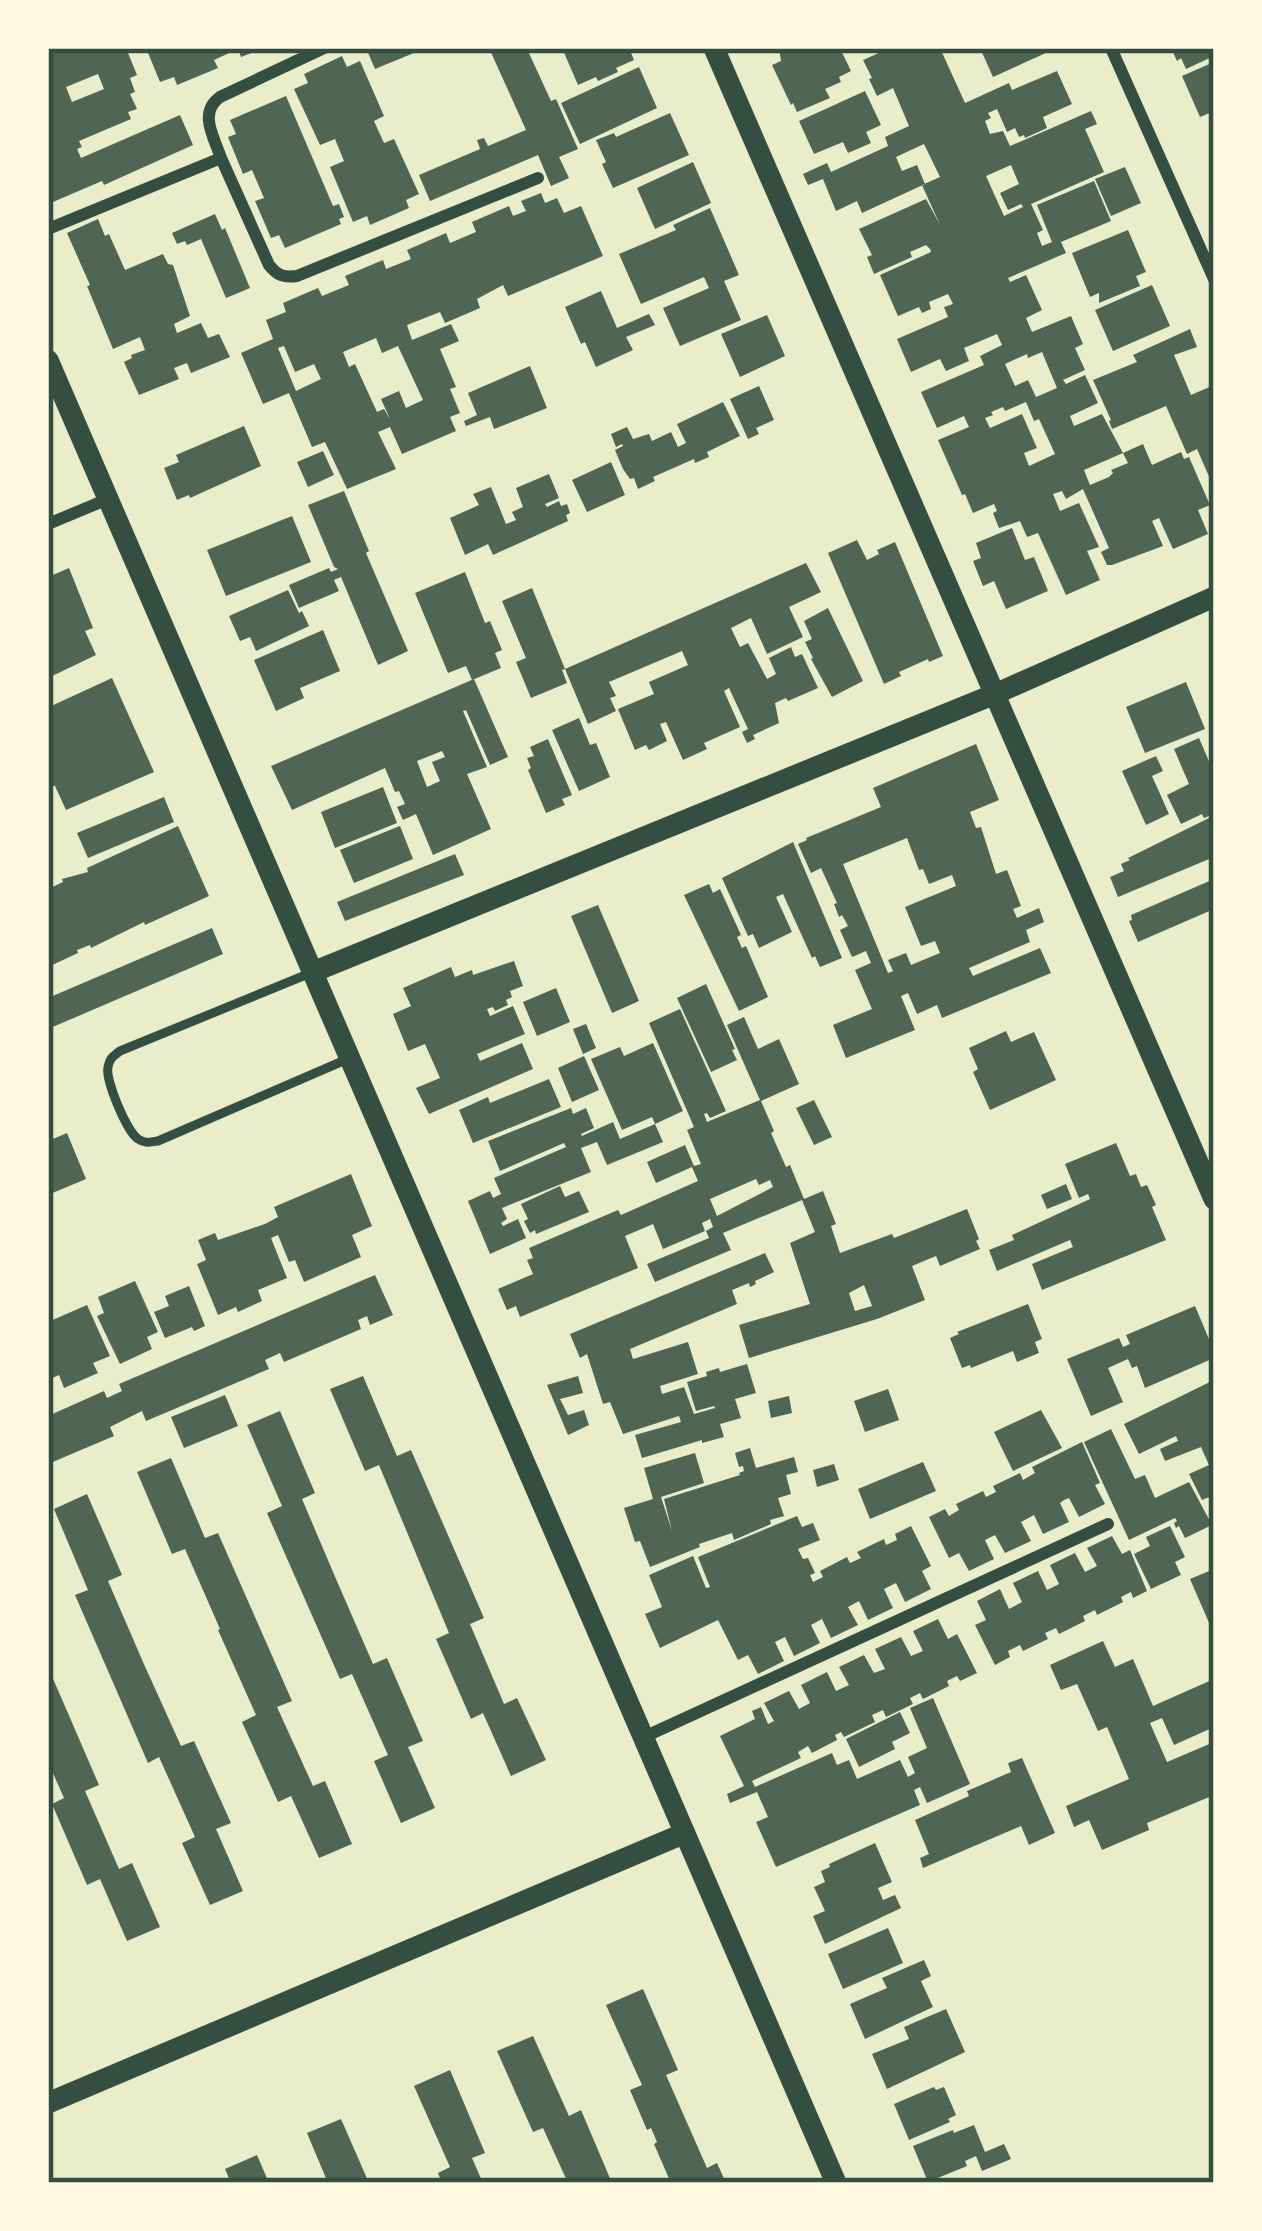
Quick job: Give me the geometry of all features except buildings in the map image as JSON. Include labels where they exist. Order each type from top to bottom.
[{"type":"street","points":[[324,48],[220,97],[207,113],[221,158],[275,274],[296,276],[538,178]]},
{"type":"street","points":[[714,48],[1214,1199]]},
{"type":"street","points":[[1111,48],[1214,279]]},
{"type":"street","points":[[48,230],[221,158]]},
{"type":"street","points":[[48,360],[836,2183]]},
{"type":"street","points":[[48,524],[108,499]]},
{"type":"street","points":[[313,972],[994,694],[1214,597]]},
{"type":"street","points":[[644,1737],[1108,1524]]},
{"type":"street","points":[[48,2103],[685,1833]]},
{"type":"lane","points":[[313,972],[111,1058],[109,1080],[129,1130],[136,1139],[158,1141],[350,1058]]}]
